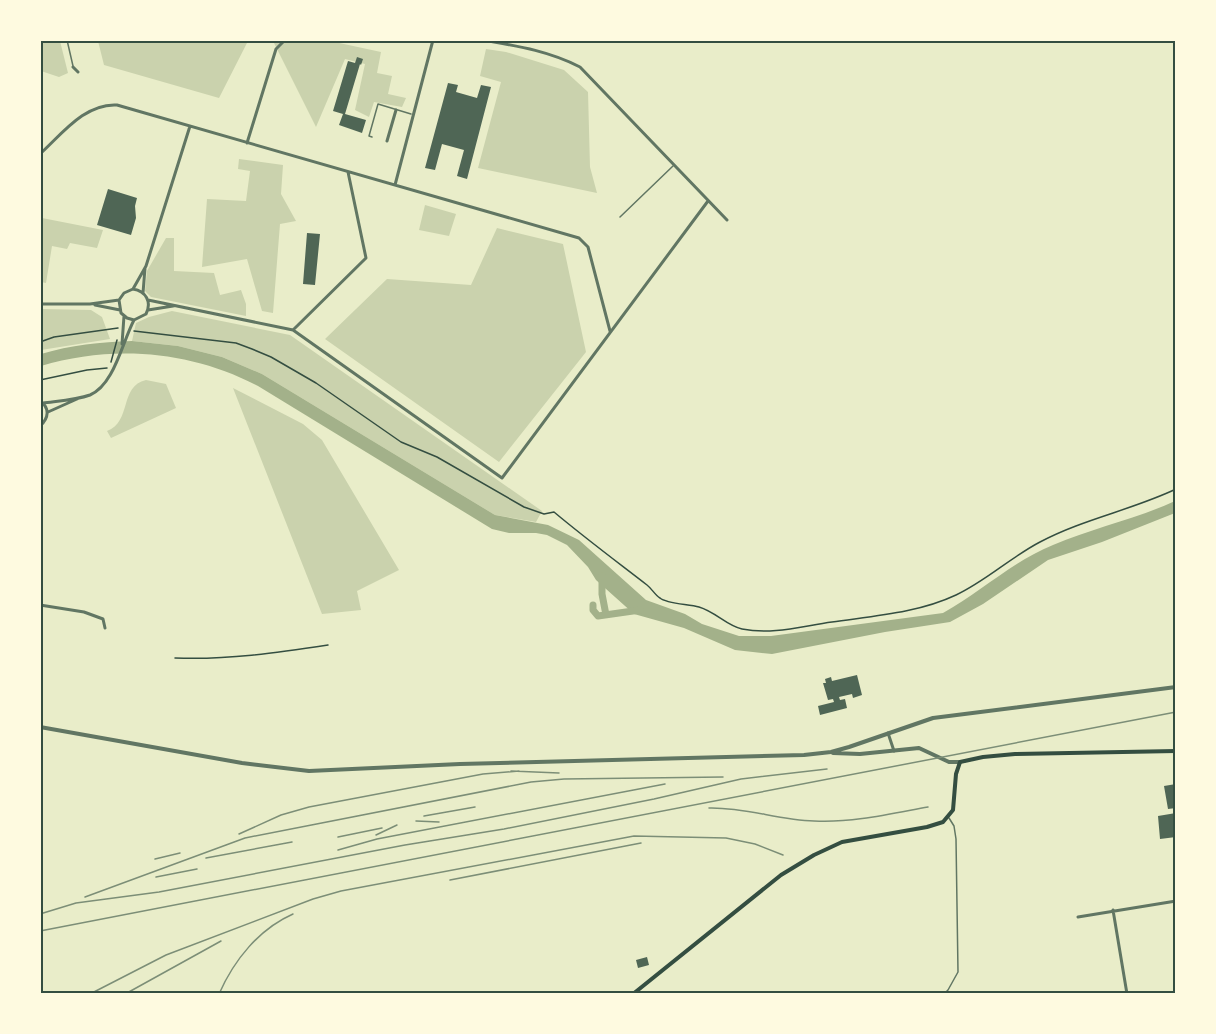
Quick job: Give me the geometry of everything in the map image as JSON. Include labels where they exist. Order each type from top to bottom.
[{"type":"main road","points":[[633,993],[781,875],[821,850],[842,842],[943,822],[953,810],[955,781],[960,762],[1015,754],[1176,752]]},
{"type":"street","points":[[247,143],[276,49],[285,40]]},
{"type":"street","points":[[395,185],[433,40]]},
{"type":"street","points":[[483,40],[560,57],[580,68],[727,220]]},
{"type":"street","points":[[73,67],[78,72]]},
{"type":"street","points":[[40,154],[82,115],[94,108],[117,105],[582,239],[588,247],[610,331]]},
{"type":"street","points":[[387,141],[396,110]]},
{"type":"street","points":[[148,310],[148,300],[143,292],[146,266],[190,126]]},
{"type":"street","points":[[293,330],[366,258],[348,172]]},
{"type":"street","points":[[148,300],[293,330],[502,478],[708,201]]},
{"type":"street","points":[[133,290],[146,266]]},
{"type":"street","points":[[135,320],[124,316],[120,310],[119,300],[124,292],[133,290],[143,292]]},
{"type":"street","points":[[40,304],[90,304],[119,300]]},
{"type":"street","points":[[90,304],[120,310]]},
{"type":"street","points":[[40,426],[45,421],[48,412],[101,388],[110,378],[135,320],[142,317],[148,310],[175,305]]},
{"type":"street","points":[[122,347],[124,316]]},
{"type":"street","points":[[48,412],[42,402],[81,397]]},
{"type":"street","points":[[40,605],[92,614],[103,620],[105,628]]},
{"type":"street","points":[[831,752],[933,718],[1176,687]]},
{"type":"street","points":[[40,727],[242,764],[309,771],[831,752],[853,754],[921,749],[949,762],[960,762]]},
{"type":"street","points":[[888,734],[894,751]]},
{"type":"street","points":[[1078,916],[1176,901]]},
{"type":"street","points":[[1113,910],[1127,993]]},
{"type":"lane","points":[[67,40],[73,67]]},
{"type":"lane","points":[[372,137],[369,136],[378,104],[412,114]]},
{"type":"lane","points":[[620,217],[674,165]]},
{"type":"lane","points":[[944,993],[958,972],[956,839],[954,826],[948,818]]},
{"type":"path","points":[[40,342],[111,329],[123,330]]},
{"type":"path","points":[[129,331],[236,343],[271,357],[316,383],[402,442],[437,457],[524,507],[544,514],[554,512],[650,587],[660,598],[686,606],[696,606],[717,614],[732,626],[758,632],[870,618],[913,609],[956,595],[982,581],[1038,542],[1148,502],[1176,489]]},
{"type":"path","points":[[111,361],[117,340]]},
{"type":"path","points":[[40,380],[108,368]]},
{"type":"path","points":[[175,658],[255,656],[328,645]]},
{"type":"shaded area","points":[[41,40],[60,41],[68,73],[59,77],[41,71]]},
{"type":"shaded area","points":[[98,40],[248,41],[219,98],[104,65]]},
{"type":"shaded area","points":[[273,41],[330,41],[381,52],[377,73],[392,76],[388,94],[406,98],[402,107],[374,102],[369,117],[355,110],[365,64],[345,59],[316,127]]},
{"type":"shaded area","points":[[486,49],[506,52],[564,70],[588,92],[590,167],[597,193],[478,168],[501,82],[480,76]]},
{"type":"shaded area","points":[[239,159],[283,165],[281,194],[296,221],[280,224],[273,313],[262,311],[247,259],[202,267],[207,199],[246,201],[250,171],[238,169]]},
{"type":"shaded area","points":[[425,205],[456,214],[449,236],[419,230]]},
{"type":"shaded area","points":[[42,218],[103,230],[97,248],[70,243],[67,249],[52,246],[46,283],[41,282]]},
{"type":"shaded area","points":[[497,228],[563,244],[586,352],[499,462],[325,339],[387,279],[471,285]]},
{"type":"shaded area","points":[[166,238],[174,238],[174,271],[214,273],[220,295],[241,290],[246,304],[246,316],[151,297],[145,291],[147,271]]},
{"type":"shaded area","points":[[41,309],[91,310],[102,317],[110,339],[41,350]]},
{"type":"shaded area","points":[[172,311],[290,335],[542,511],[536,522],[495,515],[262,374],[222,357],[178,346],[132,341],[136,323]]},
{"type":"shaded area","points":[[132,341],[178,346],[222,357],[262,374],[495,515],[548,525],[579,540],[646,600],[685,614],[702,624],[739,636],[771,636],[943,613],[1024,559],[1053,545],[1175,501],[1175,513],[1102,542],[1048,560],[983,604],[950,622],[772,654],[735,650],[684,628],[634,614],[596,580],[588,567],[567,545],[547,535],[509,533],[492,529],[258,386],[233,374],[179,358],[124,353],[68,359],[41,366],[41,354],[86,344]]},
{"type":"shaded area","points":[[146,380],[166,384],[176,408],[111,438],[107,431],[120,420],[132,389]]},
{"type":"shaded area","points":[[233,388],[303,424],[322,440],[399,570],[357,591],[361,610],[322,614]]},
{"type":"building","points":[[357,57],[363,59],[345,114],[366,120],[362,133],[339,125],[343,114],[333,111],[348,61],[355,63]]},
{"type":"building","points":[[448,83],[458,85],[456,92],[477,98],[481,85],[491,87],[467,179],[457,176],[464,150],[442,144],[435,170],[425,168]]},
{"type":"building","points":[[108,189],[137,198],[136,218],[131,235],[97,225]]},
{"type":"building","points":[[307,233],[320,234],[315,285],[303,284]]},
{"type":"building","points":[[857,675],[862,695],[853,698],[852,694],[839,697],[840,700],[845,699],[847,708],[820,715],[818,706],[834,702],[833,699],[828,700],[823,683],[826,683],[825,679],[831,677],[832,681]]},
{"type":"building","points":[[1176,784],[1176,808],[1168,809],[1164,786]]},
{"type":"building","points":[[1176,813],[1176,837],[1160,839],[1158,816]]},
{"type":"building","points":[[647,957],[649,965],[638,968],[636,960]]},
{"type":"waterway","points":[[602,576],[602,594],[606,615]]},
{"type":"waterway","points":[[593,605],[593,610],[598,616],[640,610]]},
{"type":"railway","points":[[40,931],[1176,712]]},
{"type":"railway","points":[[40,914],[76,903],[159,892],[405,845],[504,829],[741,779],[827,769]]},
{"type":"railway","points":[[511,771],[559,773]]},
{"type":"railway","points":[[239,834],[281,815],[309,807],[483,774],[519,771]]},
{"type":"railway","points":[[85,897],[245,838],[531,782],[564,779],[723,777]]},
{"type":"railway","points":[[338,850],[377,839],[665,784]]},
{"type":"railway","points":[[424,816],[475,807]]},
{"type":"railway","points":[[709,808],[736,809],[801,820],[842,821],[928,807]]},
{"type":"railway","points":[[416,821],[439,822]]},
{"type":"railway","points":[[376,835],[397,825]]},
{"type":"railway","points":[[338,837],[382,828]]},
{"type":"railway","points":[[90,994],[166,955],[313,899],[341,891],[634,836],[726,838],[755,844],[783,855]]},
{"type":"railway","points":[[206,858],[292,842]]},
{"type":"railway","points":[[450,880],[641,843]]},
{"type":"railway","points":[[155,859],[180,853]]},
{"type":"railway","points":[[156,877],[197,869]]},
{"type":"railway","points":[[219,994],[232,969],[249,947],[269,928],[293,914]]},
{"type":"railway","points":[[127,993],[221,941]]}]
